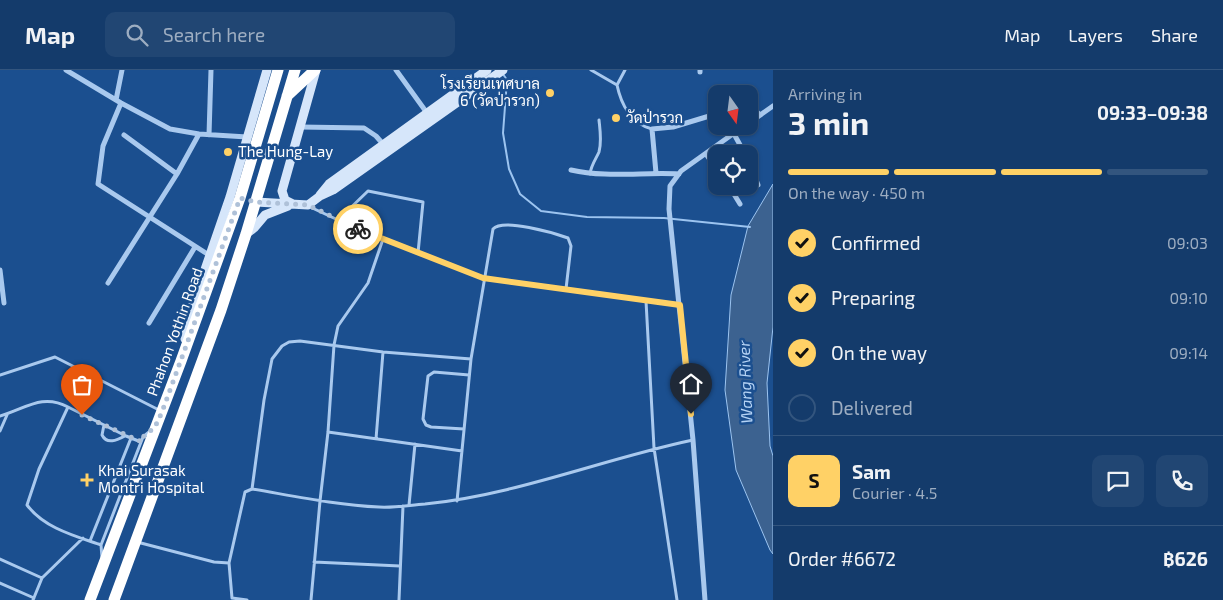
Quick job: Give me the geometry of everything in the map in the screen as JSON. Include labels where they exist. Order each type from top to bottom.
[{"type":"highway","name":"Phahon Yothin Road","points":[[90,600],[162,412],[240,198],[278,70]]},
{"type":"highway","points":[[114,600],[221,310],[256,202],[295,70]]},
{"type":"highway","points":[[287,97],[316,70]]},
{"type":"highway","points":[[240,198],[256,202]]},
{"type":"main road","points":[[181,361],[190,313],[208,255],[230,197],[267,70]]},
{"type":"main road","points":[[293,204],[285,200],[282,191],[316,70]]},
{"type":"main road","points":[[320,196],[329,184],[383,144],[406,134],[427,113],[487,70]]},
{"type":"main road","points":[[256,202],[308,205],[320,196],[333,190],[406,134],[501,72]]},
{"type":"main road","points":[[246,234],[269,212],[293,204]]},
{"type":"street","points":[[66,70],[119,102],[170,129],[199,134],[248,138]]},
{"type":"street","points":[[122,70],[119,102],[104,146],[98,184],[208,255]]},
{"type":"street","points":[[209,135],[211,70]]},
{"type":"street","points":[[396,70],[427,113]]},
{"type":"street","points":[[760,115],[773,106]]},
{"type":"street","points":[[656,173],[652,129],[672,127],[708,116]]},
{"type":"street","points":[[299,127],[364,128],[376,136],[383,144]]},
{"type":"street","points":[[124,134],[177,174]]},
{"type":"street","points":[[108,283],[177,174],[199,134]]},
{"type":"street","points":[[705,600],[693,440],[680,305],[668,209],[670,186],[679,174],[733,135]]},
{"type":"street","points":[[571,170],[590,174],[679,174]]},
{"type":"street","points":[[734,195],[740,204]]},
{"type":"street","points":[[150,323],[195,247]]},
{"type":"street","points":[[0,270],[4,303]]},
{"type":"lane","points":[[591,70],[617,86],[624,108],[632,118],[652,129]]},
{"type":"lane","points":[[617,86],[625,70]]},
{"type":"lane","points":[[590,174],[591,166],[600,148],[599,120]]},
{"type":"lane","points":[[338,220],[368,191],[423,202],[418,253]]},
{"type":"lane","points":[[308,205],[383,239],[483,278],[680,305]]},
{"type":"lane","points":[[457,501],[471,359],[483,278],[493,229],[501,225],[530,228],[553,232],[568,238],[571,246],[566,289]]},
{"type":"lane","points":[[311,600],[328,432],[334,345],[338,326],[368,283],[383,239]]},
{"type":"lane","points":[[646,301],[654,448],[677,600]]},
{"type":"lane","points":[[252,489],[264,400],[272,359],[277,351],[289,342],[300,341],[383,352],[471,359]]},
{"type":"lane","points":[[376,439],[383,352]]},
{"type":"lane","points":[[0,374],[55,357],[162,412]]},
{"type":"lane","points":[[464,429],[431,427],[426,425],[423,418],[428,376],[434,372],[469,375]]},
{"type":"lane","points":[[0,416],[43,401],[58,402],[142,442]]},
{"type":"lane","points":[[68,407],[39,469],[26,505],[34,515],[58,530],[101,545]]},
{"type":"lane","points":[[0,431],[7,414]]},
{"type":"lane","points":[[104,425],[102,435],[106,440],[111,441],[126,436]]},
{"type":"lane","points":[[102,567],[101,545],[143,437],[155,427]]},
{"type":"lane","points":[[328,432],[462,451]]},
{"type":"lane","points":[[90,541],[131,438]]},
{"type":"lane","points":[[246,600],[232,598],[228,563],[245,492],[252,489],[320,501],[380,508],[457,501],[495,493],[654,448],[693,440]]},
{"type":"lane","points":[[409,505],[415,444]]},
{"type":"lane","points":[[399,600],[403,506]]},
{"type":"lane","points":[[0,583],[33,599],[42,578],[83,538]]},
{"type":"lane","points":[[136,542],[214,562],[228,563]]},
{"type":"lane","points":[[0,559],[42,578]]},
{"type":"lane","points":[[314,562],[400,566]]},
{"type":"water","name":"Wang River","points":[[773,184],[773,327],[767,383],[770,446],[773,456],[773,554],[736,470],[725,390],[731,295],[748,226]]},
{"type":"waterway","points":[[503,74],[507,80],[503,133],[509,169],[520,194],[541,211],[587,217],[664,218],[750,227]]},
{"type":"way so far","points":[[82,415],[142,442],[143,437],[155,427],[240,198],[256,202],[308,205],[358,229]]},
{"type":"place","name":"โรงเรียนเทศบาล 6 (วัดป่ารวก)","points":[[550,93]]},
{"type":"place","name":"วัดป่ารวก","points":[[616,118]]},
{"type":"place","name":"The Hung-Lay","points":[[228,152]]},
{"type":"place","name":"Khai Surasak Montri Hospital","points":[[87,480]]},
{"type":"route","points":[[358,229],[483,278],[680,305],[691,414]]}]
